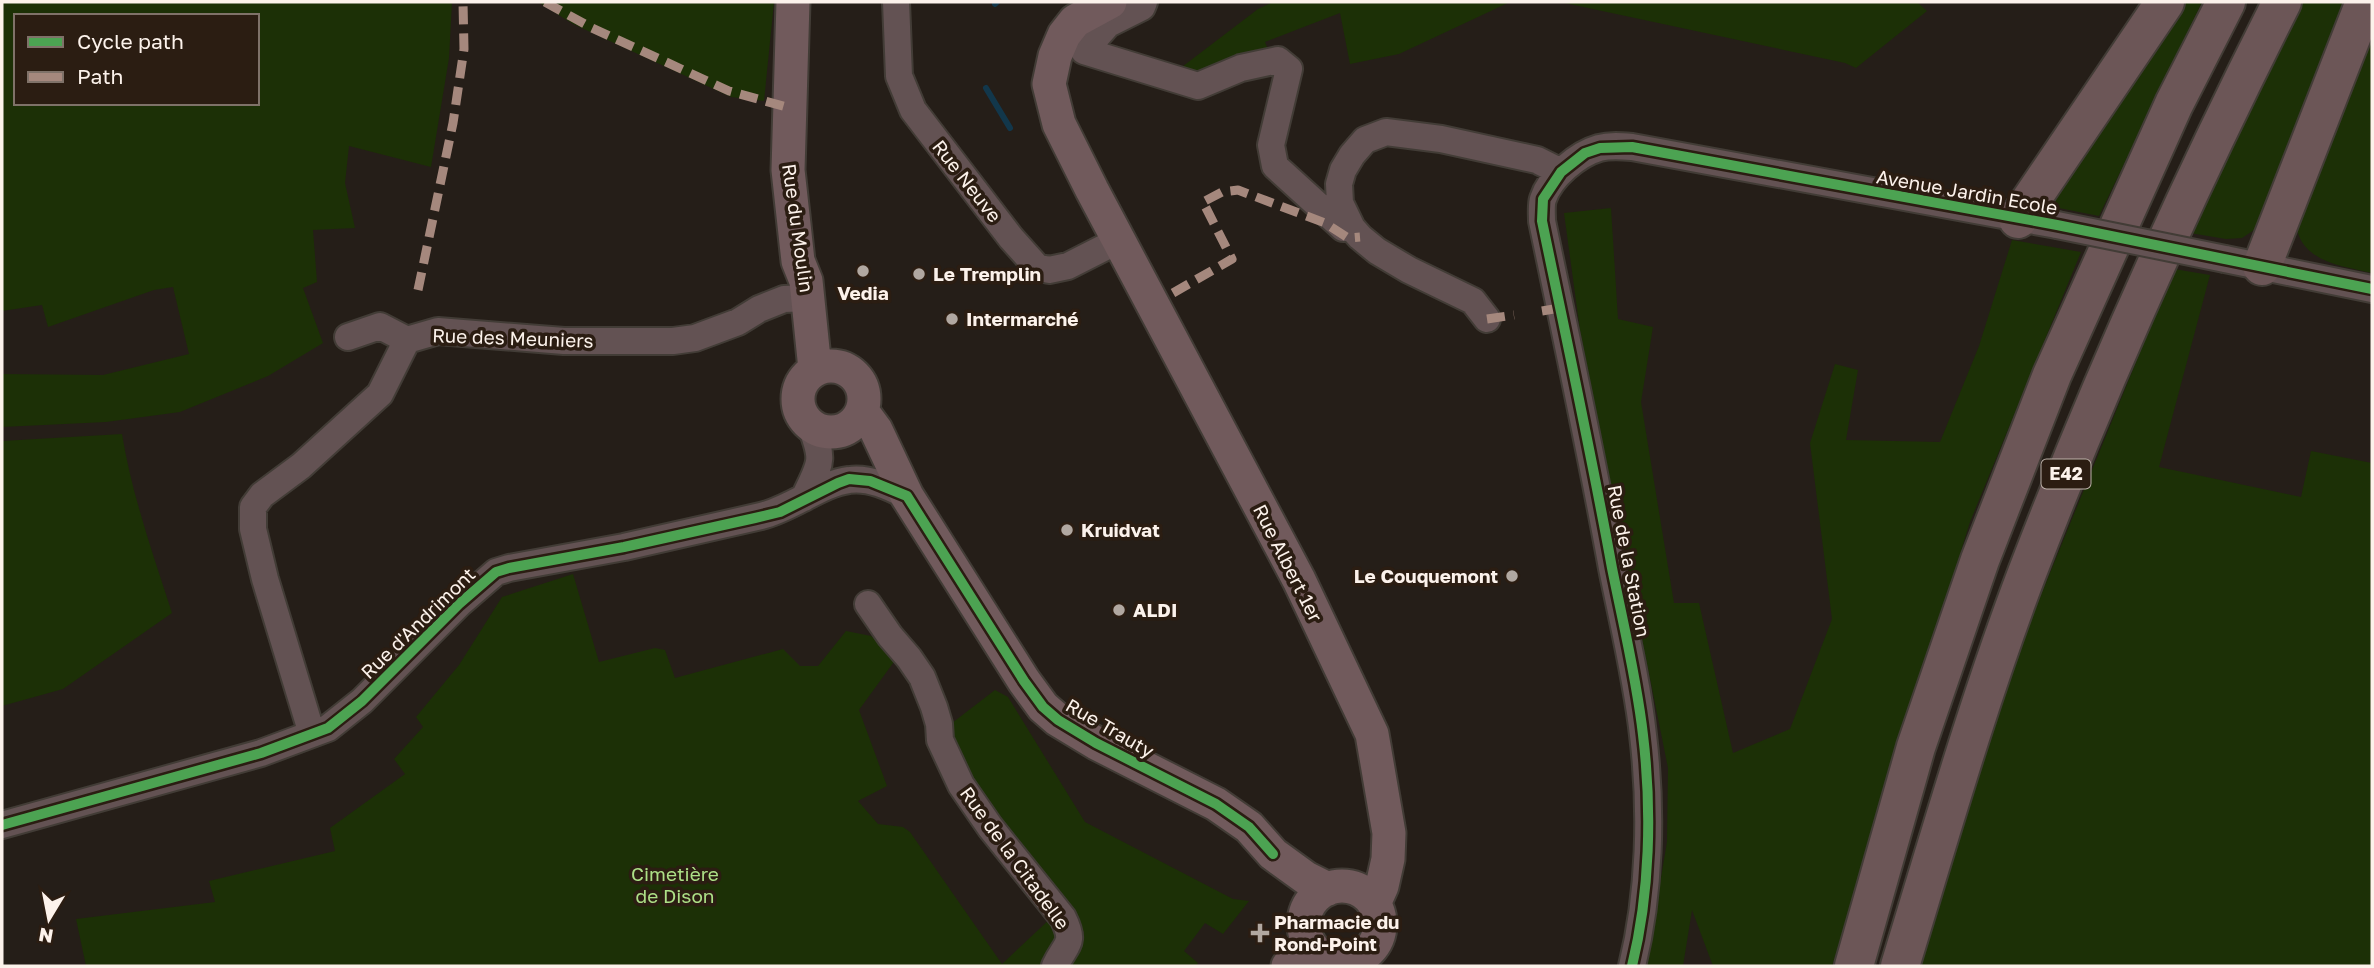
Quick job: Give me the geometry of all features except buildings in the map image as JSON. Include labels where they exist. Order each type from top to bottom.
[{"type":"highway","points":[[2018,219],[2165,2]]},
{"type":"highway","name":"E42","points":[[1854,966],[1916,747],[1980,560],[2057,363],[2174,104],[2226,2]]},
{"type":"highway","name":"E42","points":[[1900,966],[1963,759],[2013,615],[2098,394],[2219,125],[2282,2]]},
{"type":"highway","points":[[2262,266],[2365,2]]},
{"type":"main road","name":"Rue du Moulin","points":[[793,2],[788,170],[799,261],[806,281],[796,299],[815,369]]},
{"type":"main road","name":"Rue Albert 1er","points":[[1111,2],[1074,22],[1064,35],[1055,56],[1049,84],[1059,124],[1299,580],[1372,734],[1389,833],[1385,873],[1374,904]]},
{"type":"main road","points":[[837,366],[848,371],[862,388],[864,399],[836,422],[799,409],[802,382],[815,369],[837,366]]},
{"type":"main road","name":"Rue Trauty","points":[[836,422],[904,491],[1043,707],[1058,720],[1096,743],[1216,804],[1249,827],[1273,854],[1306,878],[1328,889],[1349,887],[1359,890],[1374,904],[1379,915],[1380,927],[1373,957],[1338,962],[1326,959],[1301,940],[1293,893],[1273,854]]},
{"type":"main road","points":[[1301,940],[1318,894],[1328,889]]},
{"type":"street","name":"Rue Neuve","points":[[896,2],[899,76],[913,110],[1011,238],[1037,267],[1049,270],[1068,266],[1119,240]]},
{"type":"street","points":[[1144,2],[1142,7],[1108,23],[1084,51],[1198,86],[1241,68],[1278,60],[1289,69],[1271,145],[1275,166],[1343,228],[1352,228]]},
{"type":"street","points":[[1487,319],[1473,301],[1377,251],[1352,228],[1340,202],[1339,184],[1343,170],[1365,140],[1386,132],[1441,139],[1525,157],[1561,172]]},
{"type":"street","name":"Avenue Jardin Ecole","points":[[1561,172],[1585,153],[1600,148],[1632,147],[2057,225],[2372,289]]},
{"type":"street","name":"Rue de la Station","points":[[1561,172],[1543,199],[1542,221],[1583,413],[1643,734],[1647,816],[1645,877],[1632,966]]},
{"type":"street","name":"Rue des Meuniers","points":[[312,734],[265,579],[253,529],[253,507],[262,495],[301,466],[380,394],[407,340],[438,331],[564,341],[673,341],[695,338],[738,321],[759,309],[796,299]]},
{"type":"street","points":[[348,337],[380,326],[407,340]]},
{"type":"street","points":[[804,499],[819,467],[820,449],[836,422]]},
{"type":"street","name":"Rue d'Andrimont","points":[[2,825],[261,753],[328,728],[362,701],[459,604],[496,572],[780,512],[828,486],[849,479],[870,481],[904,491]]},
{"type":"street","name":"Rue de la Citadelle","points":[[868,604],[922,677],[939,724],[940,740],[961,785],[990,827],[1063,918],[1071,933],[1069,943],[1055,966]]},
{"type":"green space","points":[[2,2],[452,2],[449,58],[431,167],[349,146],[345,183],[355,228],[313,230],[317,282],[303,288],[323,343],[268,376],[180,412],[106,422],[2,427],[2,374],[103,375],[189,354],[173,287],[154,290],[48,327],[42,305],[2,311]]},
{"type":"green space","points":[[538,2],[774,2],[764,101],[731,97],[573,24]]},
{"type":"green space","points":[[1273,2],[1510,2],[1399,54],[1350,64],[1340,13],[1265,42],[1269,52],[1203,72],[1174,73],[1258,9]]},
{"type":"green space","points":[[1560,2],[1917,2],[1927,11],[1856,68],[1845,63]]},
{"type":"green space","points":[[2180,2],[2202,2],[2099,216],[2049,206]]},
{"type":"green space","points":[[2303,2],[2351,2],[2257,228],[2242,238],[2226,239],[2190,233],[2239,128]]},
{"type":"green space","points":[[2372,20],[2372,273],[2340,266],[2311,252],[2299,236],[2293,213]]},
{"type":"green space","points":[[1611,208],[1618,319],[1653,327],[1641,402],[1674,603],[1699,603],[1733,753],[1790,729],[1832,619],[1810,443],[1835,364],[1858,370],[1846,440],[1940,442],[1979,346],[2012,240],[2081,252],[1970,522],[1832,966],[1713,966],[1692,910],[1683,966],[1646,966],[1667,842],[1668,768],[1580,330],[1564,213]]},
{"type":"green space","points":[[2174,269],[2210,275],[2159,467],[2301,497],[2311,451],[2372,463],[2372,966],[1921,966],[2012,666]]},
{"type":"green space","points":[[122,434],[137,502],[172,613],[63,689],[2,706],[2,441]]},
{"type":"green space","name":"Cimetière de Dison","points":[[573,574],[599,662],[655,648],[665,650],[675,678],[783,649],[800,666],[818,666],[846,631],[871,636],[896,659],[859,710],[887,786],[858,801],[878,824],[903,827],[910,832],[1002,964],[1052,917],[1061,926],[1040,966],[86,966],[76,919],[215,902],[209,881],[335,851],[330,828],[405,774],[394,759],[423,727],[416,717],[459,665],[502,597]]},
{"type":"green space","points":[[995,690],[1008,697],[1085,822],[1233,899],[1249,901],[1223,934],[1205,923],[1184,951],[1198,963],[1196,966],[1069,966],[1084,932],[994,825],[939,733]]},
{"type":"waterway","points":[[986,88],[1010,128]]},
{"type":"marked path","points":[[418,290],[453,123],[464,49],[463,2]]},
{"type":"marked path","points":[[545,2],[592,28],[729,91],[790,108]]},
{"type":"marked path","points":[[1173,293],[1232,259],[1203,202],[1222,192],[1238,190],[1325,223],[1348,238],[1360,237]]},
{"type":"marked path","points":[[1542,311],[1560,308]]},
{"type":"marked path","points":[[1487,319],[1514,315]]},
{"type":"cycle path","points":[[1632,966],[1646,881],[1646,763],[1633,672],[1542,221],[1543,199],[1561,172],[1585,153],[1600,148],[1632,147],[2057,225],[2372,289]]},
{"type":"cycle path","points":[[2,825],[261,753],[328,728],[362,701],[459,604],[496,572],[780,512],[849,479],[870,481],[907,496],[1043,707],[1058,720],[1096,743],[1216,804],[1249,827],[1273,854]]},
{"type":"place","name":"Vedia","points":[[863,271]]},
{"type":"place","name":"Le Tremplin","points":[[919,274]]},
{"type":"place","name":"Intermarché","points":[[952,319]]},
{"type":"place","name":"Kruidvat","points":[[1067,530]]},
{"type":"place","name":"Le Couquemont","points":[[1512,576]]},
{"type":"place","name":"ALDI","points":[[1119,610]]},
{"type":"place","name":"Pharmacie du Rond-Point","points":[[1260,933]]}]
